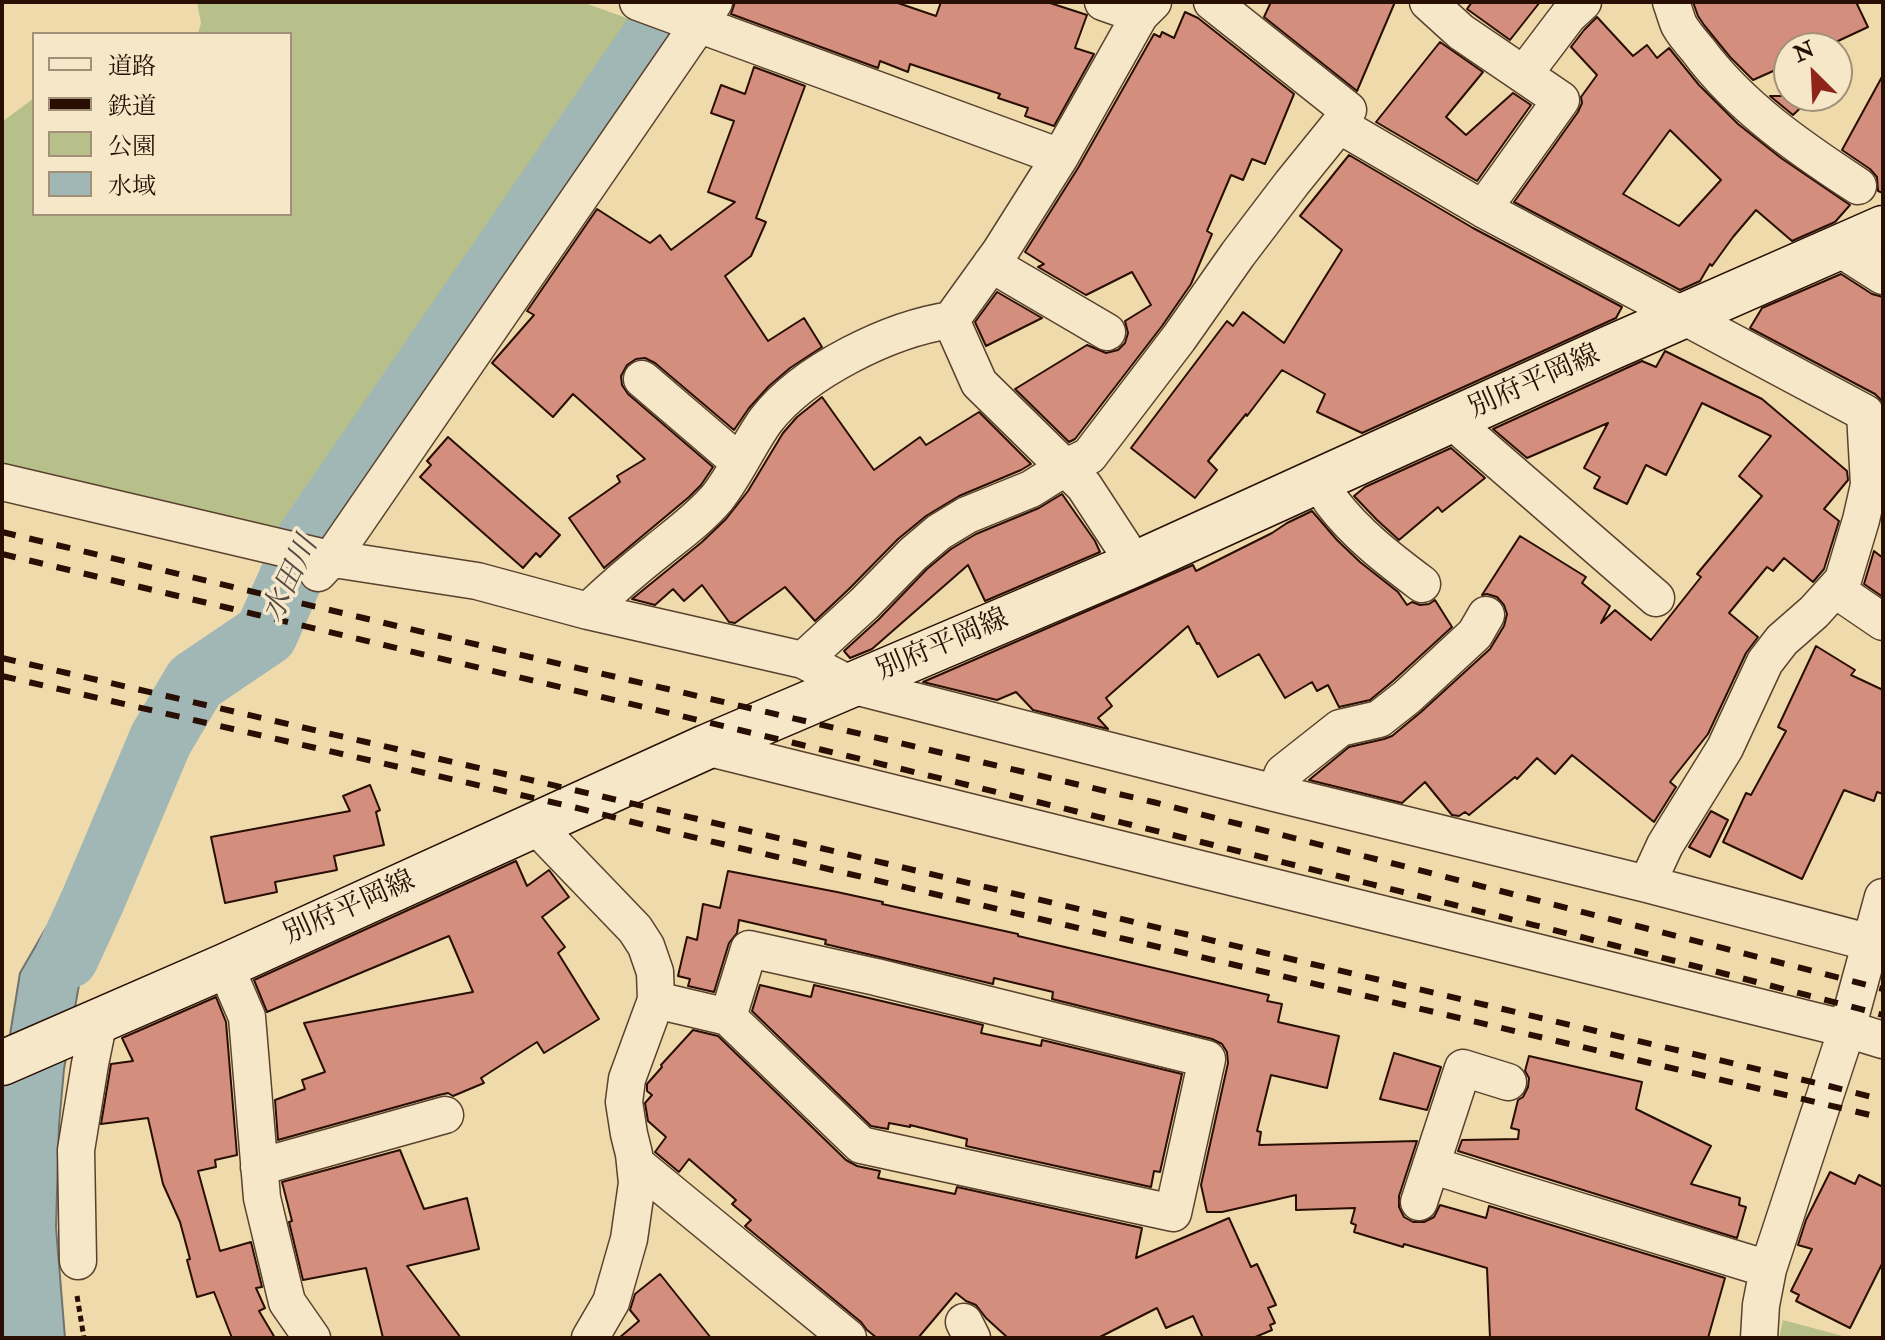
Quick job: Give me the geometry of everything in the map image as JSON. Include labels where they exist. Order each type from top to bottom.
[{"type":"main road","name":"別府平岡線","points":[[7,1061],[225,966],[706,747],[1135,564],[1883,228]]},
{"type":"street","points":[[588,611],[717,498],[767,419],[793,391],[854,354],[886,339],[929,323],[951,320],[1060,157],[1146,8],[1103,2]]},
{"type":"street","points":[[803,660],[939,532],[967,515],[1031,489],[1089,456],[1238,254],[1339,125],[1348,110],[1212,2]]},
{"type":"street","points":[[1428,2],[1461,32],[1561,100],[1483,209]]},
{"type":"street","points":[[1524,74],[1568,16],[1583,2]]},
{"type":"street","points":[[1671,2],[1680,28],[1731,88],[1770,124],[1858,186]]},
{"type":"street","points":[[645,4],[706,13],[1060,157]]},
{"type":"street","points":[[323,563],[706,13]]},
{"type":"street","points":[[1339,125],[1483,209],[1865,413],[1869,485],[1843,580],[1782,640],[1765,662],[1725,748],[1665,845],[1647,884]]},
{"type":"street","points":[[1839,248],[1883,276]]},
{"type":"street","points":[[991,264],[1107,332]]},
{"type":"street","points":[[951,320],[979,383],[1084,486],[1135,564]]},
{"type":"street","points":[[642,379],[739,462]]},
{"type":"street","points":[[1451,420],[1656,598]]},
{"type":"street","points":[[1321,479],[1331,501],[1353,525],[1422,584]]},
{"type":"street","points":[[2,482],[281,548],[323,563],[477,581],[588,611],[803,660],[851,685],[1876,944]]},
{"type":"street","points":[[1836,590],[1883,622]]},
{"type":"street","points":[[1275,793],[1283,773],[1340,728],[1379,719],[1474,654],[1475,634],[1486,615]]},
{"type":"street","points":[[706,747],[1883,1040]]},
{"type":"street","points":[[535,825],[635,929],[646,946],[655,972],[656,1000],[627,1079],[624,1102],[637,1183],[629,1239],[611,1302],[590,1338]]},
{"type":"street","points":[[1759,1338],[1768,1269],[1876,944],[1883,897]]},
{"type":"street","points":[[656,1000],[728,1017],[861,1145],[1173,1213],[1207,1059],[876,977],[749,949],[728,1017]]},
{"type":"street","points":[[225,966],[247,1017],[262,1198],[287,1302],[312,1338]]},
{"type":"street","points":[[78,1261],[76,1150],[90,1064],[83,1028]]},
{"type":"street","points":[[1419,1202],[1463,1068],[1508,1082]]},
{"type":"street","points":[[259,1167],[445,1115]]},
{"type":"street","points":[[635,1163],[848,1338]]},
{"type":"street","points":[[1431,1165],[1768,1269]]},
{"type":"green space","points":[[197,2],[582,2],[646,25],[428,341],[300,536],[2,466],[2,122],[32,100],[32,216],[292,216],[292,32],[199,32],[201,23]]},
{"type":"green space","points":[[1783,1320],[1850,1338],[1779,1338]]},
{"type":"water","points":[[118,872],[82,968],[64,1069],[56,1227],[65,1338],[2,1338],[2,1084],[20,973],[68,890]]},
{"type":"building","points":[[735,2],[895,2],[936,16],[941,2],[1047,2],[1087,15],[1075,48],[1094,54],[1054,126],[1025,116],[1028,108],[998,98],[1000,94],[910,64],[908,72],[880,61],[878,68],[731,14]]},
{"type":"building","points":[[1271,2],[1395,2],[1357,91],[1264,17]]},
{"type":"building","points":[[1472,2],[1540,2],[1510,40],[1467,9]]},
{"type":"building","points":[[1693,2],[1856,2],[1868,27],[1853,34],[1773,32],[1773,71],[1753,80],[1730,57],[1698,16]]},
{"type":"building","points":[[1185,12],[1198,18],[1294,94],[1265,164],[1252,159],[1243,180],[1231,175],[1207,231],[1212,234],[1191,284],[1075,439],[1069,442],[1015,389],[1087,345],[1106,353],[1118,350],[1125,343],[1128,333],[1125,321],[1151,305],[1132,272],[1086,295],[1038,267],[1044,264],[1025,252],[1078,168],[1154,34],[1160,37],[1162,32],[1174,38]]},
{"type":"building","points":[[1597,17],[1633,56],[1647,45],[1657,58],[1669,48],[1699,85],[1738,124],[1850,205],[1835,222],[1792,241],[1756,210],[1712,266],[1710,264],[1700,281],[1680,290],[1514,202],[1578,112],[1581,97],[1597,75],[1571,47]],"holes":[[[1670,130],[1721,180],[1679,226],[1623,194]]]},
{"type":"building","points":[[1440,42],[1483,72],[1446,117],[1466,135],[1513,93],[1531,105],[1477,181],[1376,122]]},
{"type":"building","points":[[754,67],[805,86],[756,218],[766,222],[751,256],[725,276],[768,341],[804,318],[822,347],[769,386],[734,430],[655,363],[645,358],[627,365],[621,376],[628,394],[713,467],[689,497],[604,568],[569,518],[620,482],[617,476],[645,459],[573,394],[553,417],[492,363],[534,315],[527,311],[597,209],[650,243],[660,235],[671,250],[735,202],[708,192],[734,121],[711,113],[721,85],[745,94]]},
{"type":"building","points":[[1883,75],[1883,193],[1878,191],[1877,177],[1870,169],[1842,150]]},
{"type":"building","points":[[1349,155],[1473,228],[1622,307],[1616,318],[1362,433],[1317,412],[1325,394],[1282,370],[1208,461],[1217,470],[1195,498],[1131,448],[1227,321],[1233,326],[1243,312],[1284,343],[1342,250],[1300,216]]},
{"type":"building","points":[[1841,274],[1872,294],[1883,297],[1883,402],[1875,394],[1750,328],[1762,308]]},
{"type":"building","points":[[997,292],[1042,318],[986,346],[975,322]]},
{"type":"building","points":[[1665,351],[1762,399],[1847,471],[1848,480],[1824,509],[1839,521],[1824,569],[1813,582],[1784,558],[1773,571],[1767,567],[1729,613],[1758,637],[1746,653],[1708,734],[1670,782],[1676,787],[1654,822],[1572,755],[1555,774],[1537,758],[1517,779],[1515,777],[1469,815],[1465,812],[1459,816],[1452,815],[1425,782],[1402,803],[1309,780],[1349,747],[1392,736],[1490,649],[1504,626],[1507,614],[1497,597],[1482,595],[1520,536],[1586,577],[1582,583],[1610,606],[1601,623],[1615,610],[1651,640],[1701,577],[1697,574],[1762,496],[1739,476],[1771,436],[1702,403],[1666,475],[1646,465],[1627,504],[1594,488],[1600,477],[1584,468],[1608,423],[1527,458],[1493,429],[1642,361],[1656,367]]},
{"type":"building","points":[[822,397],[874,470],[920,437],[926,445],[979,412],[1031,464],[959,496],[926,516],[898,539],[815,621],[785,587],[735,623],[729,622],[702,585],[684,601],[673,589],[655,605],[632,599],[726,519],[748,491],[783,433]]},
{"type":"building","points":[[448,437],[560,535],[540,557],[536,553],[523,568],[420,477],[431,465],[427,461]]},
{"type":"building","points":[[1451,448],[1485,478],[1442,512],[1438,507],[1399,540],[1354,496],[1365,487]]},
{"type":"building","points":[[1062,494],[1100,552],[985,601],[968,565],[872,649],[850,658],[844,651],[951,549]]},
{"type":"building","points":[[1312,511],[1337,540],[1398,592],[1407,605],[1412,602],[1429,604],[1435,600],[1452,627],[1370,700],[1339,707],[1328,685],[1317,691],[1312,682],[1285,698],[1259,654],[1218,677],[1188,626],[1106,698],[1112,706],[1098,718],[1108,729],[1033,710],[1016,692],[997,700],[923,682],[1193,565],[1196,571]]},
{"type":"building","points":[[1874,551],[1883,558],[1883,597],[1864,584]]},
{"type":"building","points":[[1816,646],[1855,670],[1851,675],[1883,690],[1883,794],[1877,792],[1874,801],[1844,790],[1802,879],[1723,842],[1746,793],[1751,795],[1786,731],[1778,727]]},
{"type":"building","points":[[370,785],[380,810],[376,812],[384,845],[334,856],[337,870],[275,882],[277,892],[225,903],[211,837],[350,811],[343,796]]},
{"type":"building","points":[[1711,811],[1728,820],[1710,857],[1689,847]]},
{"type":"building","points":[[516,861],[527,886],[549,870],[569,897],[542,917],[565,947],[558,953],[599,1019],[544,1053],[537,1042],[481,1078],[484,1083],[453,1096],[448,1093],[439,1095],[278,1140],[275,1100],[305,1089],[302,1080],[325,1072],[304,1023],[473,992],[449,936],[267,1012],[254,980]]},
{"type":"building","points":[[728,871],[883,902],[1269,995],[1267,1001],[1282,1004],[1278,1022],[1339,1036],[1327,1088],[1271,1075],[1257,1131],[1261,1132],[1259,1145],[1417,1141],[1399,1196],[1399,1207],[1404,1217],[1413,1222],[1424,1222],[1434,1217],[1440,1205],[1486,1218],[1489,1206],[1725,1278],[1708,1338],[1490,1338],[1487,1268],[1354,1232],[1356,1225],[1351,1223],[1355,1208],[1296,1210],[1296,1195],[1222,1212],[1207,1212],[1201,1185],[1228,1063],[1222,1044],[1212,1039],[1052,999],[1053,992],[994,978],[993,984],[739,920],[714,992],[688,986],[690,979],[678,976],[687,937],[697,940],[703,904],[720,908]]},
{"type":"building","points":[[760,985],[811,997],[814,985],[983,1025],[981,1033],[1041,1046],[1042,1040],[1182,1074],[1160,1172],[1154,1171],[1151,1187],[966,1146],[967,1139],[910,1125],[889,1123],[888,1129],[871,1126],[752,1011]]},
{"type":"building","points":[[216,997],[226,1022],[237,1155],[215,1160],[216,1167],[198,1171],[220,1251],[251,1242],[262,1287],[256,1288],[265,1308],[259,1311],[275,1338],[232,1338],[214,1292],[197,1297],[180,1222],[163,1184],[148,1118],[101,1124],[111,1064],[133,1061],[122,1038]]},
{"type":"building","points":[[693,1030],[718,1036],[846,1160],[880,1171],[878,1178],[955,1194],[957,1187],[1142,1228],[1136,1258],[1229,1218],[1251,1267],[1257,1264],[1276,1305],[1268,1308],[1275,1323],[1270,1325],[1272,1330],[1253,1338],[1203,1338],[1193,1316],[1166,1328],[1157,1308],[1098,1338],[1008,1338],[976,1305],[956,1293],[918,1338],[877,1338],[745,1226],[751,1220],[732,1204],[736,1200],[689,1159],[679,1172],[655,1152],[666,1137],[648,1121],[645,1103],[652,1095],[647,1091],[647,1084]]},
{"type":"building","points":[[1394,1053],[1441,1067],[1427,1110],[1380,1099]]},
{"type":"building","points":[[1529,1056],[1642,1082],[1636,1109],[1711,1146],[1691,1184],[1740,1198],[1739,1205],[1746,1207],[1737,1238],[1458,1151],[1462,1140],[1518,1139],[1519,1130],[1511,1128],[1518,1100],[1528,1087],[1529,1078],[1525,1071]]},
{"type":"building","points":[[400,1150],[424,1209],[467,1198],[479,1249],[407,1266],[461,1338],[383,1338],[366,1268],[303,1280],[282,1182]]},
{"type":"building","points":[[1830,1172],[1855,1184],[1859,1175],[1883,1187],[1883,1262],[1850,1328],[1796,1301],[1799,1295],[1791,1291],[1812,1249],[1798,1245],[1806,1220]]},
{"type":"building","points":[[660,1274],[711,1338],[619,1338],[639,1321],[630,1310],[635,1294]]},
{"type":"waterway","name":"水田川","points":[[67,957],[161,739],[195,682],[266,634],[308,540],[678,2]]},
{"type":"railway","points":[[2,532],[1153,802],[1883,989]]},
{"type":"railway","points":[[2,554],[1179,837],[1883,1015]]},
{"type":"railway","points":[[2,658],[600,796],[1883,1100]]},
{"type":"railway","points":[[2,676],[573,807],[1883,1118]]}]
